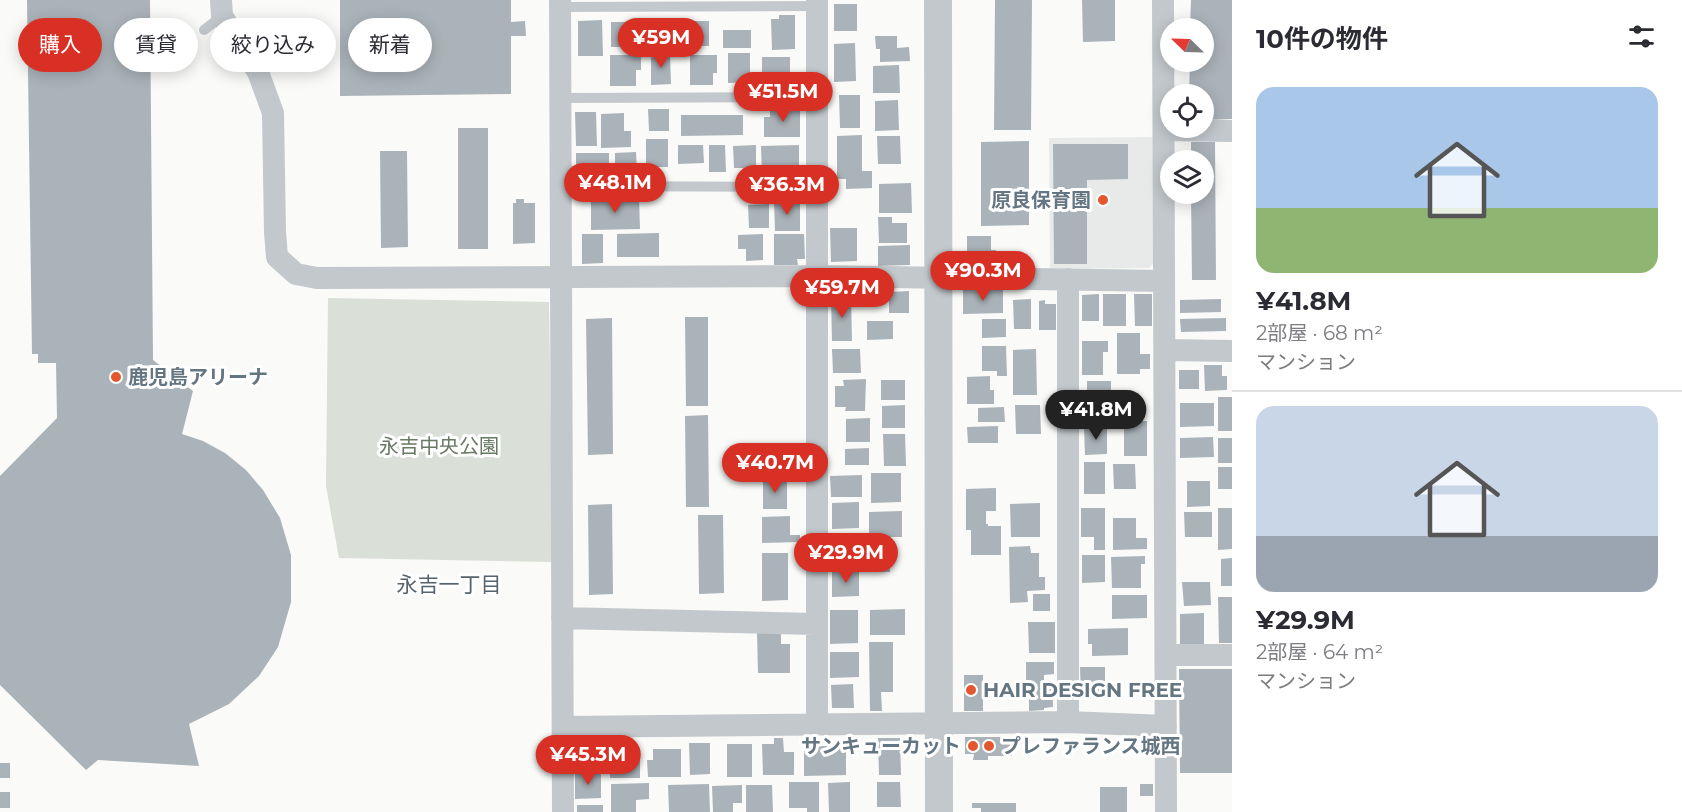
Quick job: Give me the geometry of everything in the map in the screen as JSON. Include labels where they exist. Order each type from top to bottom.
[{"type":"street","points":[[938,0],[939,812]]},
{"type":"street","points":[[1163,0],[1164,84]]},
{"type":"street","points":[[817,3],[817,724]]},
{"type":"street","points":[[560,4],[563,812]]},
{"type":"street","points":[[222,8],[258,72],[273,113],[274,232],[277,257],[296,274],[317,278],[818,276],[1164,281]]},
{"type":"street","points":[[1214,131],[1232,131]]},
{"type":"street","points":[[1164,138],[1166,812]]},
{"type":"street","points":[[1068,279],[1068,722]]},
{"type":"street","points":[[1165,350],[1232,351]]},
{"type":"street","points":[[562,618],[816,624]]},
{"type":"street","points":[[1166,655],[1232,655]]},
{"type":"street","points":[[563,727],[1068,722],[1166,726]]},
{"type":"lane","points":[[560,4],[817,3]]},
{"type":"lane","points":[[204,30],[222,8]]},
{"type":"lane","points":[[560,98],[817,97]]},
{"type":"lane","points":[[561,186],[818,187]]},
{"type":"shaded area","name":"原良保育園","points":[[1156,137],[1156,261],[1149,268],[1050,269],[1049,138]]},
{"type":"green space","name":"永吉中央公園","points":[[328,298],[549,302],[553,562],[339,558],[326,486]]},
{"type":"building","name":"鹿児島アリーナ","points":[[27,0],[150,0],[150,18],[114,18],[114,72],[151,72],[153,360],[193,391],[182,434],[203,441],[225,453],[246,470],[263,490],[280,518],[291,555],[291,602],[278,647],[259,676],[229,704],[189,724],[199,766],[98,760],[86,770],[0,685],[0,476],[57,418],[56,363],[38,363],[38,354],[32,354],[28,72],[102,72],[102,18],[27,18]]},
{"type":"building","points":[[340,0],[511,0],[511,22],[525,21],[526,36],[511,36],[511,94],[340,96]]},
{"type":"building","points":[[995,0],[1032,0],[1031,130],[994,130]]},
{"type":"building","points":[[1082,0],[1115,0],[1115,41],[1083,42]]},
{"type":"building","points":[[1191,0],[1232,0],[1232,119],[1214,120],[1214,84],[1189,84],[1190,72],[1214,72],[1214,18],[1190,18]]},
{"type":"building","points":[[834,4],[857,4],[857,31],[834,31]]},
{"type":"building","points":[[779,15],[795,15],[795,49],[772,50],[771,19],[779,19]]},
{"type":"building","points":[[602,20],[603,56],[578,56],[578,21]]},
{"type":"building","points":[[693,21],[709,21],[709,46],[693,46]]},
{"type":"building","points":[[611,22],[636,22],[636,33],[630,33],[630,47],[611,47]]},
{"type":"building","points":[[644,24],[658,24],[658,47],[644,47]]},
{"type":"building","points":[[664,24],[681,24],[682,46],[665,46]]},
{"type":"building","points":[[723,30],[751,30],[751,48],[723,48]]},
{"type":"building","points":[[875,36],[897,36],[897,48],[909,47],[910,61],[880,62],[880,49],[876,49]]},
{"type":"building","points":[[855,43],[856,81],[834,82],[834,44]]},
{"type":"building","points":[[728,53],[750,53],[750,82],[728,83]]},
{"type":"building","points":[[651,54],[670,54],[671,84],[651,85]]},
{"type":"building","points":[[610,55],[641,55],[641,70],[636,70],[636,86],[610,86]]},
{"type":"building","points":[[690,55],[717,55],[717,73],[713,73],[713,85],[690,85]]},
{"type":"building","points":[[762,57],[790,57],[790,87],[762,88]]},
{"type":"building","points":[[899,65],[900,93],[873,93],[873,66]]},
{"type":"building","points":[[839,95],[860,95],[860,128],[840,128]]},
{"type":"building","points":[[898,100],[899,130],[875,131],[875,101]]},
{"type":"building","points":[[800,108],[800,137],[764,137],[764,117],[770,117],[770,109]]},
{"type":"building","points":[[648,109],[669,109],[669,131],[649,131]]},
{"type":"building","points":[[575,112],[596,112],[597,146],[576,146]]},
{"type":"building","points":[[624,113],[624,131],[631,131],[631,147],[601,148],[601,114]]},
{"type":"building","points":[[681,115],[743,115],[743,135],[681,136]]},
{"type":"building","points":[[458,128],[488,128],[488,249],[458,249]]},
{"type":"building","points":[[862,135],[862,171],[872,171],[872,188],[846,189],[846,179],[837,179],[837,136]]},
{"type":"building","points":[[877,136],[900,136],[901,164],[878,164]]},
{"type":"building","points":[[646,139],[668,139],[668,167],[646,167]]},
{"type":"building","points":[[1029,141],[1029,225],[981,226],[981,142]]},
{"type":"building","points":[[1191,142],[1215,142],[1216,280],[1192,280],[1191,204],[1214,204],[1214,150],[1191,150]]},
{"type":"building","points":[[1053,144],[1128,144],[1128,179],[1087,180],[1087,264],[1054,264]]},
{"type":"building","points":[[678,145],[703,145],[704,163],[678,164]]},
{"type":"building","points":[[709,145],[725,145],[726,172],[709,172]]},
{"type":"building","points":[[756,145],[756,168],[734,168],[733,146]]},
{"type":"building","points":[[799,145],[799,175],[762,176],[761,146]]},
{"type":"building","points":[[380,151],[407,151],[408,247],[381,248]]},
{"type":"building","points":[[636,152],[637,172],[615,172],[615,153]]},
{"type":"building","points":[[576,153],[609,153],[609,177],[591,177],[591,172],[576,173]]},
{"type":"building","points":[[911,183],[912,213],[879,213],[879,184]]},
{"type":"building","points":[[639,197],[640,229],[591,230],[591,198]]},
{"type":"building","points":[[516,199],[524,199],[524,203],[535,203],[535,243],[513,244],[513,203],[516,203]]},
{"type":"building","points":[[774,201],[800,201],[800,231],[775,231]]},
{"type":"building","points":[[769,204],[769,228],[749,228],[748,205]]},
{"type":"building","points":[[878,217],[892,217],[892,223],[907,223],[907,243],[879,243]]},
{"type":"building","points":[[830,228],[857,228],[857,261],[831,262]]},
{"type":"building","points":[[659,233],[659,257],[617,257],[617,234]]},
{"type":"building","points":[[582,234],[603,234],[603,263],[582,264]]},
{"type":"building","points":[[763,234],[763,260],[746,261],[746,249],[738,249],[738,235]]},
{"type":"building","points":[[774,234],[804,234],[805,259],[797,259],[798,265],[774,265]]},
{"type":"building","points":[[967,236],[991,236],[991,250],[996,250],[996,262],[973,262],[973,255],[967,255]]},
{"type":"building","points":[[910,245],[910,265],[878,266],[878,246]]},
{"type":"building","points":[[963,290],[1003,290],[1003,313],[963,314]]},
{"type":"building","points":[[909,291],[909,313],[889,313],[889,292]]},
{"type":"building","points":[[1099,294],[1099,321],[1082,321],[1082,295]]},
{"type":"building","points":[[1103,294],[1126,294],[1126,326],[1103,326]]},
{"type":"building","points":[[1134,294],[1152,294],[1152,326],[1135,326]]},
{"type":"building","points":[[831,298],[851,298],[852,341],[832,341]]},
{"type":"building","points":[[1031,299],[1031,329],[1014,329],[1013,300]]},
{"type":"building","points":[[1221,299],[1221,312],[1180,313],[1180,300]]},
{"type":"building","points":[[1045,300],[1045,304],[1056,304],[1056,330],[1039,330],[1039,301]]},
{"type":"building","points":[[685,317],[708,317],[708,406],[686,406]]},
{"type":"building","points":[[612,318],[613,454],[588,455],[586,319]]},
{"type":"building","points":[[1226,318],[1226,331],[1181,332],[1180,319]]},
{"type":"building","points":[[982,319],[1006,319],[1006,337],[982,338]]},
{"type":"building","points":[[867,321],[893,321],[893,339],[867,340]]},
{"type":"building","points":[[1117,333],[1140,333],[1140,354],[1150,354],[1150,369],[1140,369],[1140,374],[1117,374]]},
{"type":"building","points":[[1082,341],[1108,341],[1108,352],[1103,352],[1103,375],[1082,375]]},
{"type":"building","points":[[982,346],[1006,346],[1007,376],[997,376],[997,371],[982,371]]},
{"type":"building","points":[[832,349],[860,349],[861,373],[833,373]]},
{"type":"building","points":[[1036,349],[1037,395],[1013,395],[1013,350]]},
{"type":"building","points":[[1204,365],[1222,365],[1222,376],[1227,376],[1227,390],[1205,391]]},
{"type":"building","points":[[1179,370],[1199,370],[1199,389],[1179,389]]},
{"type":"building","points":[[990,376],[990,390],[994,390],[994,404],[967,404],[967,377]]},
{"type":"building","points":[[866,379],[865,411],[845,411],[846,407],[835,407],[835,386],[844,386],[843,380]]},
{"type":"building","points":[[881,380],[905,380],[905,400],[881,400]]},
{"type":"building","points":[[1087,381],[1111,381],[1111,418],[1087,418]]},
{"type":"building","points":[[1218,397],[1232,397],[1232,431],[1218,431]]},
{"type":"building","points":[[1180,403],[1214,403],[1214,426],[1180,427]]},
{"type":"building","points":[[905,405],[905,428],[882,428],[882,406]]},
{"type":"building","points":[[1015,405],[1040,405],[1041,434],[1016,434]]},
{"type":"building","points":[[1004,407],[1005,422],[978,422],[978,408]]},
{"type":"building","points":[[708,415],[709,507],[686,507],[685,416]]},
{"type":"building","points":[[870,418],[870,442],[846,442],[846,419]]},
{"type":"building","points":[[1124,421],[1147,421],[1147,456],[1124,456]]},
{"type":"building","points":[[998,426],[998,443],[968,443],[967,427]]},
{"type":"building","points":[[1084,428],[1107,428],[1107,454],[1085,455]]},
{"type":"building","points":[[883,434],[905,434],[906,466],[884,466]]},
{"type":"building","points":[[1213,437],[1214,457],[1180,458],[1180,438]]},
{"type":"building","points":[[1218,438],[1232,438],[1232,463],[1218,463]]},
{"type":"building","points":[[869,448],[869,465],[845,465],[845,449]]},
{"type":"building","points":[[764,450],[796,450],[797,470],[764,471]]},
{"type":"building","points":[[1084,462],[1105,462],[1105,494],[1084,494]]},
{"type":"building","points":[[1113,464],[1135,464],[1136,489],[1114,489]]},
{"type":"building","points":[[1218,467],[1232,467],[1232,489],[1218,489]]},
{"type":"building","points":[[871,473],[901,473],[901,502],[871,503]]},
{"type":"building","points":[[862,475],[862,497],[831,497],[830,476]]},
{"type":"building","points":[[787,478],[787,509],[763,509],[763,479]]},
{"type":"building","points":[[1187,481],[1210,481],[1210,506],[1187,507]]},
{"type":"building","points":[[996,488],[996,511],[986,511],[986,524],[1001,526],[1001,555],[971,555],[971,530],[966,530],[966,489]]},
{"type":"building","points":[[859,502],[859,528],[832,529],[832,503]]},
{"type":"building","points":[[1040,503],[1040,537],[1011,537],[1010,504]]},
{"type":"building","points":[[612,504],[613,594],[589,595],[588,505]]},
{"type":"building","points":[[1081,508],[1105,508],[1105,550],[1094,550],[1094,537],[1081,537]]},
{"type":"building","points":[[1218,508],[1232,508],[1232,549],[1218,550]]},
{"type":"building","points":[[902,511],[902,537],[869,537],[869,512]]},
{"type":"building","points":[[1184,512],[1212,512],[1212,537],[1185,537]]},
{"type":"building","points":[[698,515],[723,515],[724,593],[699,594]]},
{"type":"building","points":[[790,516],[790,535],[800,535],[800,542],[762,543],[762,517]]},
{"type":"building","points":[[1113,518],[1136,518],[1136,538],[1147,538],[1147,549],[1113,550]]},
{"type":"building","points":[[1030,546],[1031,553],[1039,553],[1039,577],[1045,577],[1045,590],[1027,591],[1028,602],[1010,603],[1009,547]]},
{"type":"building","points":[[889,548],[890,572],[869,572],[869,549]]},
{"type":"building","points":[[762,553],[788,553],[788,600],[762,601]]},
{"type":"building","points":[[1082,555],[1105,555],[1105,582],[1082,583]]},
{"type":"building","points":[[1145,556],[1145,564],[1141,564],[1141,588],[1112,588],[1111,557]]},
{"type":"building","points":[[1232,558],[1232,586],[1221,586],[1221,559]]},
{"type":"building","points":[[859,571],[859,596],[832,597],[832,572]]},
{"type":"building","points":[[1182,582],[1210,582],[1211,605],[1184,606]]},
{"type":"building","points":[[1033,594],[1050,594],[1050,611],[1033,611]]},
{"type":"building","points":[[1112,595],[1147,595],[1147,618],[1112,619]]},
{"type":"building","points":[[1218,597],[1232,597],[1232,643],[1219,643]]},
{"type":"building","points":[[905,609],[905,635],[870,635],[870,610]]},
{"type":"building","points":[[830,610],[858,610],[858,643],[830,644]]},
{"type":"building","points":[[1204,613],[1204,644],[1180,644],[1180,614]]},
{"type":"building","points":[[1028,622],[1055,622],[1055,653],[1029,653]]},
{"type":"building","points":[[1128,628],[1128,655],[1092,656],[1092,644],[1088,644],[1088,629]]},
{"type":"building","points":[[757,633],[781,633],[781,644],[790,644],[790,673],[758,673]]},
{"type":"building","points":[[869,642],[893,642],[893,692],[881,692],[882,711],[870,711]]},
{"type":"building","points":[[830,652],[859,652],[859,677],[830,678]]},
{"type":"building","points":[[1026,662],[1054,662],[1054,674],[1044,675],[1044,683],[1052,682],[1053,707],[1029,711],[1029,697],[1021,697],[1020,685],[1026,685]]},
{"type":"building","points":[[1080,667],[1105,667],[1105,695],[1081,696]]},
{"type":"building","points":[[1179,669],[1232,669],[1232,773],[1180,773]]},
{"type":"building","points":[[964,675],[983,675],[983,711],[964,711]]},
{"type":"building","points":[[853,684],[854,708],[832,708],[831,685]]},
{"type":"building","name":"プレファランス城西","points":[[965,737],[1012,737],[1012,756],[988,756],[988,760],[973,760],[974,754],[965,754]]},
{"type":"building","points":[[774,738],[783,738],[784,752],[794,752],[794,775],[763,775],[762,744],[774,744]]},
{"type":"building","points":[[878,738],[900,738],[901,775],[879,775]]},
{"type":"building","points":[[689,743],[710,743],[710,774],[690,775]]},
{"type":"building","points":[[727,744],[752,744],[752,777],[727,777]]},
{"type":"building","points":[[804,746],[846,746],[846,775],[804,776]]},
{"type":"building","points":[[610,748],[640,748],[640,778],[610,778]]},
{"type":"building","points":[[653,749],[681,749],[681,777],[648,777],[647,760],[653,760]]},
{"type":"building","points":[[575,750],[605,750],[605,766],[575,766]]},
{"type":"building","points":[[0,763],[10,763],[10,778],[0,778]]},
{"type":"building","points":[[601,773],[601,798],[575,799],[575,774]]},
{"type":"building","points":[[789,782],[819,782],[819,812],[807,812],[807,808],[789,808]]},
{"type":"building","points":[[850,782],[850,812],[829,812],[828,783]]},
{"type":"building","points":[[877,782],[900,782],[901,807],[877,807]]},
{"type":"building","points":[[649,783],[649,799],[636,800],[636,812],[611,812],[611,784]]},
{"type":"building","points":[[709,784],[710,812],[669,812],[668,785]]},
{"type":"building","points":[[1140,784],[1153,784],[1153,796],[1140,796]]},
{"type":"building","points":[[742,785],[742,803],[733,803],[733,812],[713,812],[712,786]]},
{"type":"building","points":[[746,785],[772,785],[773,812],[746,812]]},
{"type":"building","points":[[1100,787],[1127,787],[1127,812],[1100,812]]},
{"type":"building","points":[[0,792],[10,792],[10,808],[0,808]]},
{"type":"building","points":[[972,803],[1016,803],[1016,812],[981,812],[981,808],[972,808]]},
{"type":"building","points":[[577,805],[603,805],[603,812],[577,812]]},
{"type":"place","name":"原良保育園","points":[[1103,200]]},
{"type":"place","name":"鹿児島アリーナ","points":[[116,377]]},
{"type":"place","name":"HAIR DESIGN FREE","points":[[971,690]]},
{"type":"place","name":"サンキューカット","points":[[973,746]]},
{"type":"place","name":"プレファランス城西","points":[[989,746]]},
{"type":"district","name":"永吉一丁目","points":[[449,585]]}]
